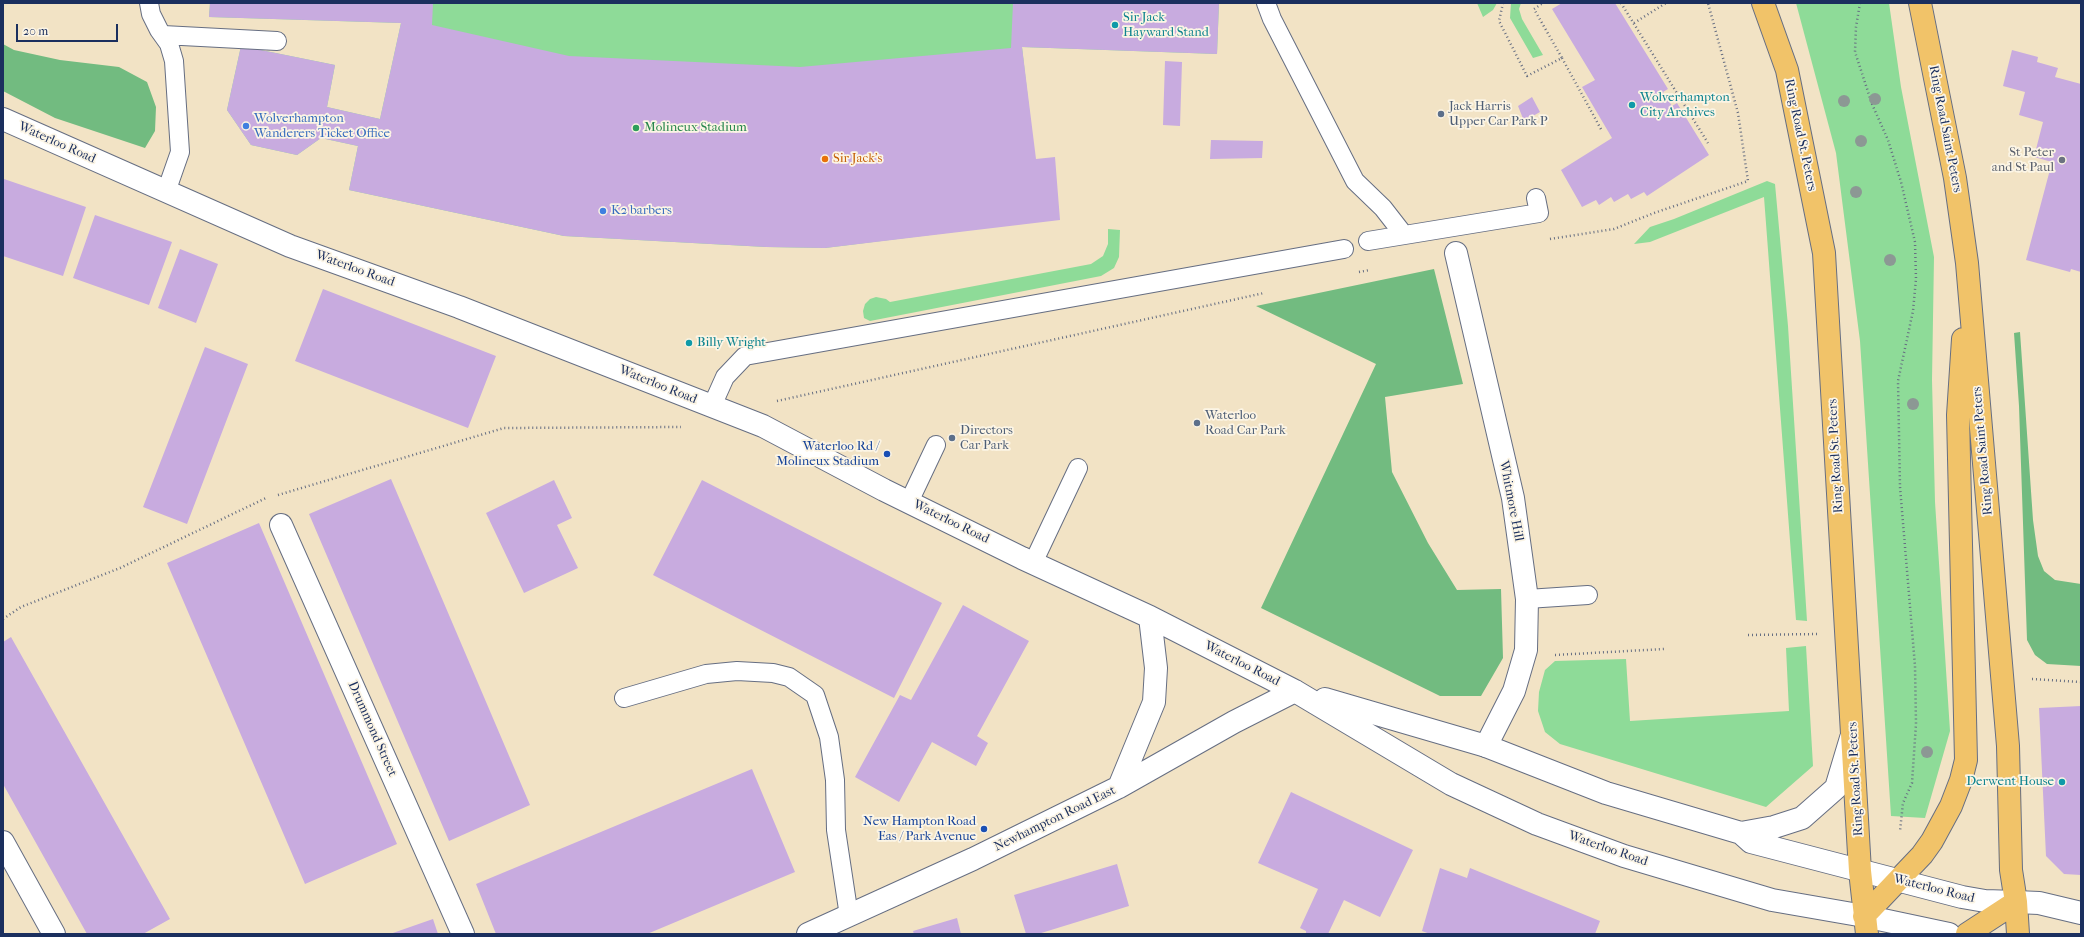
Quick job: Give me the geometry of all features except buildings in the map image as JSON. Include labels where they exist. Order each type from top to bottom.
[{"type":"highway","name":"Ring Road St. Peters","points":[[1763,3],[1787,70],[1824,253],[1860,871],[1865,925]]},
{"type":"highway","name":"Ring Road Saint Peters","points":[[1920,3],[1955,178],[1967,263],[2003,678],[2008,746],[2011,870],[2016,902],[2018,934]]},
{"type":"highway","points":[[1865,925],[1897,880],[1922,855],[1939,831],[1958,789],[1966,760],[1958,415],[1967,263]]},
{"type":"highway","points":[[1967,934],[2016,902]]},
{"type":"street","name":"Waterloo Road","points":[[3,119],[290,246],[459,307],[712,406],[791,439],[910,502],[1033,563],[1150,617],[1295,691],[1451,784],[1537,824],[1624,856],[1772,900],[1865,925],[1949,934]]},
{"type":"street","name":"Whitmore Hill","points":[[1456,253],[1513,498],[1527,599],[1526,650],[1514,690],[1486,746]]},
{"type":"street","name":"Drummond Street","points":[[281,525],[463,934]]},
{"type":"street","points":[[1119,787],[1154,702],[1156,668],[1150,617]]},
{"type":"street","name":"Waterloo Road","points":[[1295,691],[1486,746],[1606,793],[1740,833],[1751,842],[1860,871],[1971,898],[2016,902],[2039,902],[2081,913]]},
{"type":"street","name":"Newhampton Road East","points":[[817,932],[973,859],[1119,787],[1234,722],[1295,691]]},
{"type":"street","name":"Waterloo Road","points":[[1740,833],[1774,827],[1802,818],[1836,788],[1853,733]]},
{"type":"street","points":[[5,850],[54,934]]},
{"type":"lane","points":[[149,3],[151,14],[169,44],[174,61],[180,152],[166,192]]},
{"type":"lane","points":[[1266,3],[1272,19],[1355,181],[1383,208],[1404,235]]},
{"type":"lane","points":[[163,35],[277,41]]},
{"type":"lane","points":[[1368,241],[1539,213],[1536,198]]},
{"type":"lane","points":[[1451,227],[1456,253]]},
{"type":"lane","points":[[712,406],[726,377],[745,356],[1344,249]]},
{"type":"lane","points":[[910,502],[936,445]]},
{"type":"lane","points":[[1033,563],[1078,468]]},
{"type":"lane","points":[[1527,599],[1588,595]]},
{"type":"lane","points":[[624,698],[706,674],[737,671],[773,672],[788,677],[815,695],[829,737],[835,780],[836,830],[849,916]]},
{"type":"path","points":[[1503,3],[1499,21],[1527,76],[1562,58]]},
{"type":"path","points":[[1543,3],[1534,9],[1602,131]]},
{"type":"path","points":[[1622,3],[1708,143]]},
{"type":"path","points":[[1634,23],[1666,3]]},
{"type":"path","points":[[1543,240],[1614,229],[1654,213],[1748,181],[1738,113],[1708,3]]},
{"type":"path","points":[[1860,3],[1856,27],[1855,52],[1872,104],[1888,140],[1901,182],[1915,242],[1916,279],[1913,311],[1898,381],[1900,487],[1915,666],[1916,724],[1912,783],[1903,803],[1900,831]]},
{"type":"path","points":[[1748,635],[1847,633]]},
{"type":"path","points":[[1524,657],[1664,649]]},
{"type":"path","points":[[2003,678],[2081,682]]},
{"type":"green space","name":"Molineux Stadium","points":[[210,3],[1219,3],[1217,54],[1022,47],[1042,221],[825,248],[766,247],[564,236],[349,190],[358,146],[321,138],[297,155],[251,145],[227,110],[241,46],[335,65],[327,107],[380,119],[401,23],[209,17]]},
{"type":"green space","points":[[1477,3],[1497,3],[1493,10],[1483,17]]},
{"type":"green space","points":[[1511,3],[1521,3],[1519,9],[1522,19],[1543,55],[1533,58],[1510,18]]},
{"type":"green space","points":[[1796,3],[1889,3],[1901,87],[1934,257],[1932,380],[1935,502],[1950,731],[1925,818],[1891,816],[1860,341],[1836,153]]},
{"type":"green space","points":[[3,44],[14,50],[60,60],[119,67],[147,82],[156,107],[155,131],[145,148],[55,118],[3,91]]},
{"type":"green space","points":[[1767,181],[1775,184],[1788,326],[1807,621],[1796,620],[1764,197],[1650,242],[1634,244],[1650,227],[1674,219]]},
{"type":"green space","points":[[1108,229],[1120,230],[1119,257],[1114,268],[1101,276],[870,321],[864,318],[863,311],[865,304],[870,299],[876,297],[886,299],[890,302],[1091,264],[1103,256],[1108,244]]},
{"type":"green space","points":[[1434,269],[1463,384],[1385,397],[1392,472],[1428,543],[1457,590],[1501,589],[1503,658],[1481,696],[1440,696],[1261,608],[1376,364],[1256,306]]},
{"type":"green space","points":[[2020,332],[2033,520],[2038,556],[2044,571],[2055,580],[2081,584],[2081,666],[2047,664],[2035,655],[2027,640],[2019,406],[2014,333]]},
{"type":"green space","points":[[1806,646],[1813,766],[1766,807],[1560,744],[1545,732],[1538,711],[1539,692],[1545,670],[1555,661],[1626,659],[1630,721],[1789,711],[1786,648]]},
{"type":"place","name":"Sir Jack Hayward Stand","points":[[1115,25]]},
{"type":"place","name":"Wolverhampton City Archives","points":[[1632,105]]},
{"type":"place","name":"Jack Harris Upper Car Park P","points":[[1441,114]]},
{"type":"place","name":"Wolverhampton Wanderers Ticket Office","points":[[246,126]]},
{"type":"place","name":"Molineux Stadium","points":[[636,128]]},
{"type":"place","name":"Sir Jack's","points":[[825,159]]},
{"type":"place","name":"St Peter and St Paul","points":[[2062,160]]},
{"type":"place","name":"K2 barbers","points":[[603,211]]},
{"type":"place","name":"Billy Wright","points":[[689,343]]},
{"type":"place","name":"Waterloo Road Car Park","points":[[1197,423]]},
{"type":"place","name":"Directors Car Park","points":[[952,438]]},
{"type":"place","name":"Waterloo Rd / Molineux Stadium","points":[[887,454]]},
{"type":"place","name":"Derwent House","points":[[2062,782]]},
{"type":"place","name":"New Hampton Road Eas / Park Avenue","points":[[984,829]]}]
